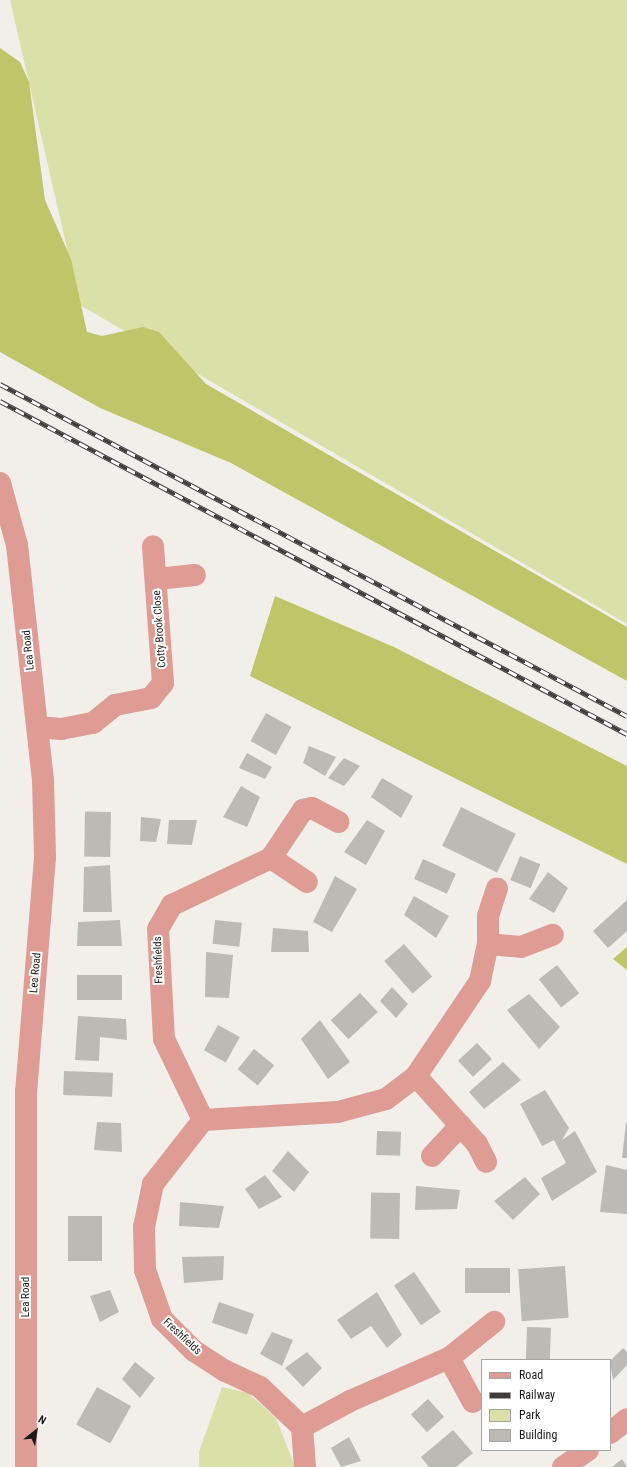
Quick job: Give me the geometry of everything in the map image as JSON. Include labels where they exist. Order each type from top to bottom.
[{"type":"street","name":"Lea Road","points":[[0,483],[17,545],[38,727],[45,857],[26,1091],[26,1467]]},
{"type":"street","name":"Cotty Brook Close","points":[[38,727],[61,729],[93,723],[115,705],[151,698],[163,683],[157,579],[153,546]]},
{"type":"street","name":"Cotty Brook Close","points":[[157,579],[195,575]]},
{"type":"street","points":[[307,882],[271,858],[303,810],[312,808],[338,822]]},
{"type":"street","name":"Freshfields","points":[[271,858],[172,905],[158,929],[164,1039],[203,1120],[154,1184],[144,1227],[145,1270],[162,1319],[193,1350],[225,1371],[260,1387],[302,1427]]},
{"type":"street","points":[[203,1120],[338,1112],[386,1099],[416,1076],[480,981],[488,944],[488,916],[497,888]]},
{"type":"street","points":[[488,944],[521,947],[553,935]]},
{"type":"street","points":[[416,1076],[477,1144],[486,1162]]},
{"type":"street","points":[[432,1156],[461,1125]]},
{"type":"street","points":[[305,1467],[302,1427],[350,1401],[449,1358],[494,1322]]},
{"type":"street","points":[[449,1358],[473,1402]]},
{"type":"street","points":[[611,1432],[627,1419]]},
{"type":"street","points":[[563,1467],[587,1451]]},
{"type":"green space","points":[[10,0],[627,0],[627,624],[80,305]]},
{"type":"green space","points":[[0,48],[20,62],[29,82],[45,200],[71,259],[87,332],[102,336],[143,327],[159,332],[206,384],[627,627],[627,681],[231,463],[100,408],[0,352]]},
{"type":"green space","points":[[275,596],[394,647],[627,766],[627,864],[250,676]]},
{"type":"green space","points":[[627,947],[627,970],[613,959]]},
{"type":"green space","points":[[222,1387],[248,1393],[276,1418],[295,1467],[199,1467],[199,1452]]},
{"type":"building","points":[[266,713],[291,727],[276,755],[250,741]]},
{"type":"building","points":[[309,746],[336,757],[325,776],[303,763]]},
{"type":"building","points":[[247,753],[272,767],[265,779],[239,768]]},
{"type":"building","points":[[344,758],[360,766],[344,786],[328,778]]},
{"type":"building","points":[[382,778],[413,796],[401,818],[371,797]]},
{"type":"building","points":[[241,786],[260,797],[247,827],[223,817]]},
{"type":"building","points":[[461,807],[516,834],[497,872],[442,846]]},
{"type":"building","points":[[85,812],[111,812],[110,857],[84,857]]},
{"type":"building","points":[[141,817],[161,819],[156,842],[140,841]]},
{"type":"building","points":[[169,820],[197,820],[192,845],[167,844]]},
{"type":"building","points":[[367,820],[385,831],[366,865],[344,852]]},
{"type":"building","points":[[520,856],[540,864],[531,888],[510,880]]},
{"type":"building","points":[[423,859],[456,874],[447,894],[414,879]]},
{"type":"building","points":[[110,865],[112,912],[83,912],[84,867]]},
{"type":"building","points":[[548,872],[568,888],[554,913],[529,899]]},
{"type":"building","points":[[335,876],[357,889],[332,932],[313,922]]},
{"type":"building","points":[[414,896],[449,916],[436,938],[404,915]]},
{"type":"building","points":[[627,900],[627,931],[608,948],[593,931]]},
{"type":"building","points":[[120,920],[122,946],[77,946],[78,922]]},
{"type":"building","points":[[215,920],[242,923],[239,947],[212,944]]},
{"type":"building","points":[[273,928],[308,931],[309,952],[271,952]]},
{"type":"building","points":[[404,944],[432,976],[413,994],[384,961]]},
{"type":"building","points":[[206,952],[233,955],[229,998],[205,997]]},
{"type":"building","points":[[557,965],[579,993],[561,1008],[539,979]]},
{"type":"building","points":[[77,975],[122,975],[122,1000],[77,1000]]},
{"type":"building","points":[[392,987],[408,1004],[396,1018],[380,1001]]},
{"type":"building","points":[[360,993],[378,1012],[348,1039],[331,1020]]},
{"type":"building","points":[[529,994],[560,1027],[539,1049],[507,1010]]},
{"type":"building","points":[[78,1016],[126,1019],[127,1040],[100,1037],[99,1061],[75,1060]]},
{"type":"building","points":[[320,1020],[350,1062],[328,1079],[301,1039]]},
{"type":"building","points":[[218,1025],[240,1037],[226,1062],[204,1050]]},
{"type":"building","points":[[477,1043],[492,1059],[473,1077],[458,1061]]},
{"type":"building","points":[[254,1049],[274,1065],[258,1086],[238,1069]]},
{"type":"building","points":[[503,1062],[521,1080],[484,1109],[469,1092]]},
{"type":"building","points":[[64,1071],[113,1073],[112,1097],[63,1095]]},
{"type":"building","points":[[545,1090],[569,1128],[562,1140],[575,1131],[597,1172],[552,1201],[541,1178],[566,1163],[554,1140],[542,1146],[520,1104]]},
{"type":"building","points":[[97,1122],[121,1123],[122,1152],[94,1150]]},
{"type":"building","points":[[626,1123],[627,1158],[622,1158]]},
{"type":"building","points":[[377,1131],[401,1132],[400,1156],[376,1155]]},
{"type":"building","points":[[288,1151],[309,1172],[294,1192],[272,1171]]},
{"type":"building","points":[[606,1165],[627,1170],[627,1214],[600,1212]]},
{"type":"building","points":[[265,1175],[282,1197],[259,1209],[245,1189]]},
{"type":"building","points":[[525,1177],[540,1194],[513,1220],[494,1201]]},
{"type":"building","points":[[416,1186],[460,1190],[457,1209],[415,1210]]},
{"type":"building","points":[[371,1192],[400,1193],[399,1239],[370,1238]]},
{"type":"building","points":[[180,1202],[224,1206],[219,1228],[179,1226]]},
{"type":"building","points":[[68,1216],[102,1216],[102,1261],[68,1261]]},
{"type":"building","points":[[224,1256],[223,1280],[184,1283],[182,1257]]},
{"type":"building","points":[[565,1266],[569,1318],[522,1321],[518,1269]]},
{"type":"building","points":[[465,1268],[510,1268],[510,1293],[465,1293]]},
{"type":"building","points":[[414,1272],[441,1312],[421,1325],[394,1285]]},
{"type":"building","points":[[110,1290],[119,1312],[100,1322],[90,1296]]},
{"type":"building","points":[[377,1292],[402,1335],[387,1348],[371,1326],[351,1339],[337,1320]]},
{"type":"building","points":[[219,1302],[254,1314],[247,1335],[212,1323]]},
{"type":"building","points":[[527,1327],[551,1328],[550,1359],[526,1359]]},
{"type":"building","points":[[272,1332],[293,1340],[282,1366],[260,1354]]},
{"type":"building","points":[[623,1348],[627,1352],[627,1365],[613,1380],[611,1367],[611,1360]]},
{"type":"building","points":[[307,1352],[322,1368],[303,1387],[285,1368]]},
{"type":"building","points":[[135,1362],[155,1378],[140,1398],[122,1379]]},
{"type":"building","points":[[97,1387],[131,1406],[110,1444],[76,1425]]},
{"type":"building","points":[[428,1399],[444,1417],[427,1432],[411,1414]]},
{"type":"building","points":[[453,1430],[473,1453],[456,1467],[429,1467],[421,1457]]},
{"type":"building","points":[[349,1437],[361,1461],[341,1467],[331,1448]]},
{"type":"building","points":[[622,1459],[627,1467],[612,1467]]},
{"type":"railway","points":[[0,384],[627,716]]},
{"type":"railway","points":[[0,401],[627,734]]}]
